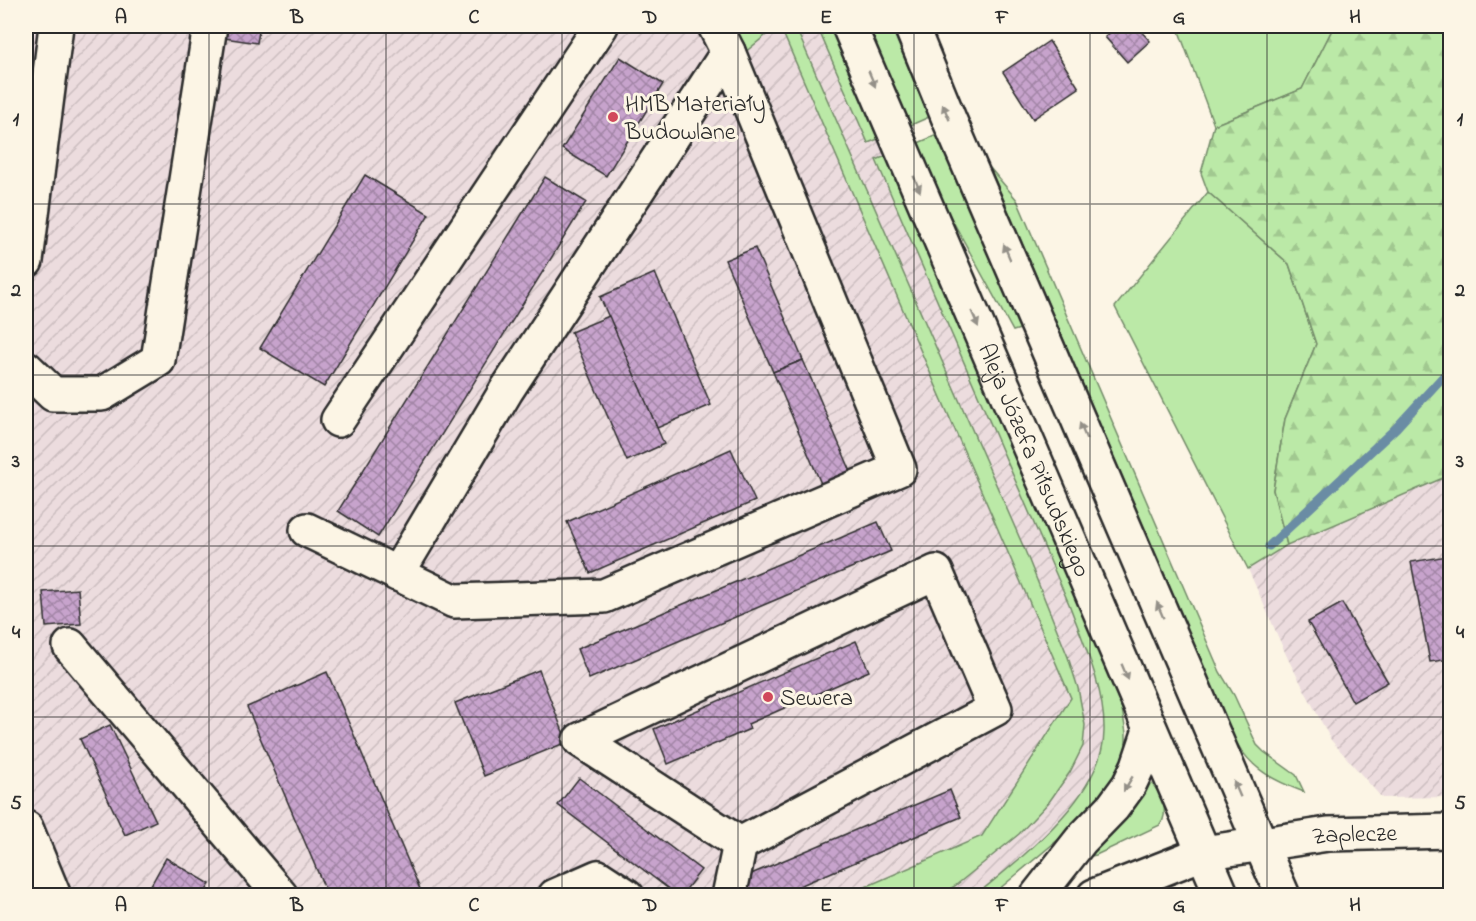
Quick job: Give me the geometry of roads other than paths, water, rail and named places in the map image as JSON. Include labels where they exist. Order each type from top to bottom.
[{"type":"street","points":[[26,261],[56,26]]},
{"type":"street","points":[[26,368],[53,394],[102,394],[158,360],[210,26]]},
{"type":"street","points":[[338,420],[601,26]]},
{"type":"street","name":"Aleja Józefa Piłsudskiego","points":[[849,26],[1222,896]]},
{"type":"street","points":[[911,26],[1283,896]]},
{"type":"street","points":[[397,574],[721,39]]},
{"type":"street","points":[[307,530],[454,601],[604,596],[899,469],[721,39]]},
{"type":"street","points":[[936,572],[995,709],[740,844],[580,740],[936,572]]},
{"type":"street","points":[[70,646],[281,896]]},
{"type":"street","points":[[1037,896],[1081,840],[1113,807],[1129,785],[1150,730]]},
{"type":"street","points":[[26,828],[54,896]]},
{"type":"street","name":"Zaplecze","points":[[1094,896],[1203,853],[1328,834],[1450,831]]},
{"type":"street","points":[[729,896],[740,844]]},
{"type":"street","points":[[555,896],[598,877],[627,896]]},
{"type":"waterway","points":[[1269,546],[1396,428],[1450,369]]},
{"type":"place","name":"HMB Materiały Budowlane","points":[[613,117]]},
{"type":"place","name":"Sewera","points":[[768,697]]}]
